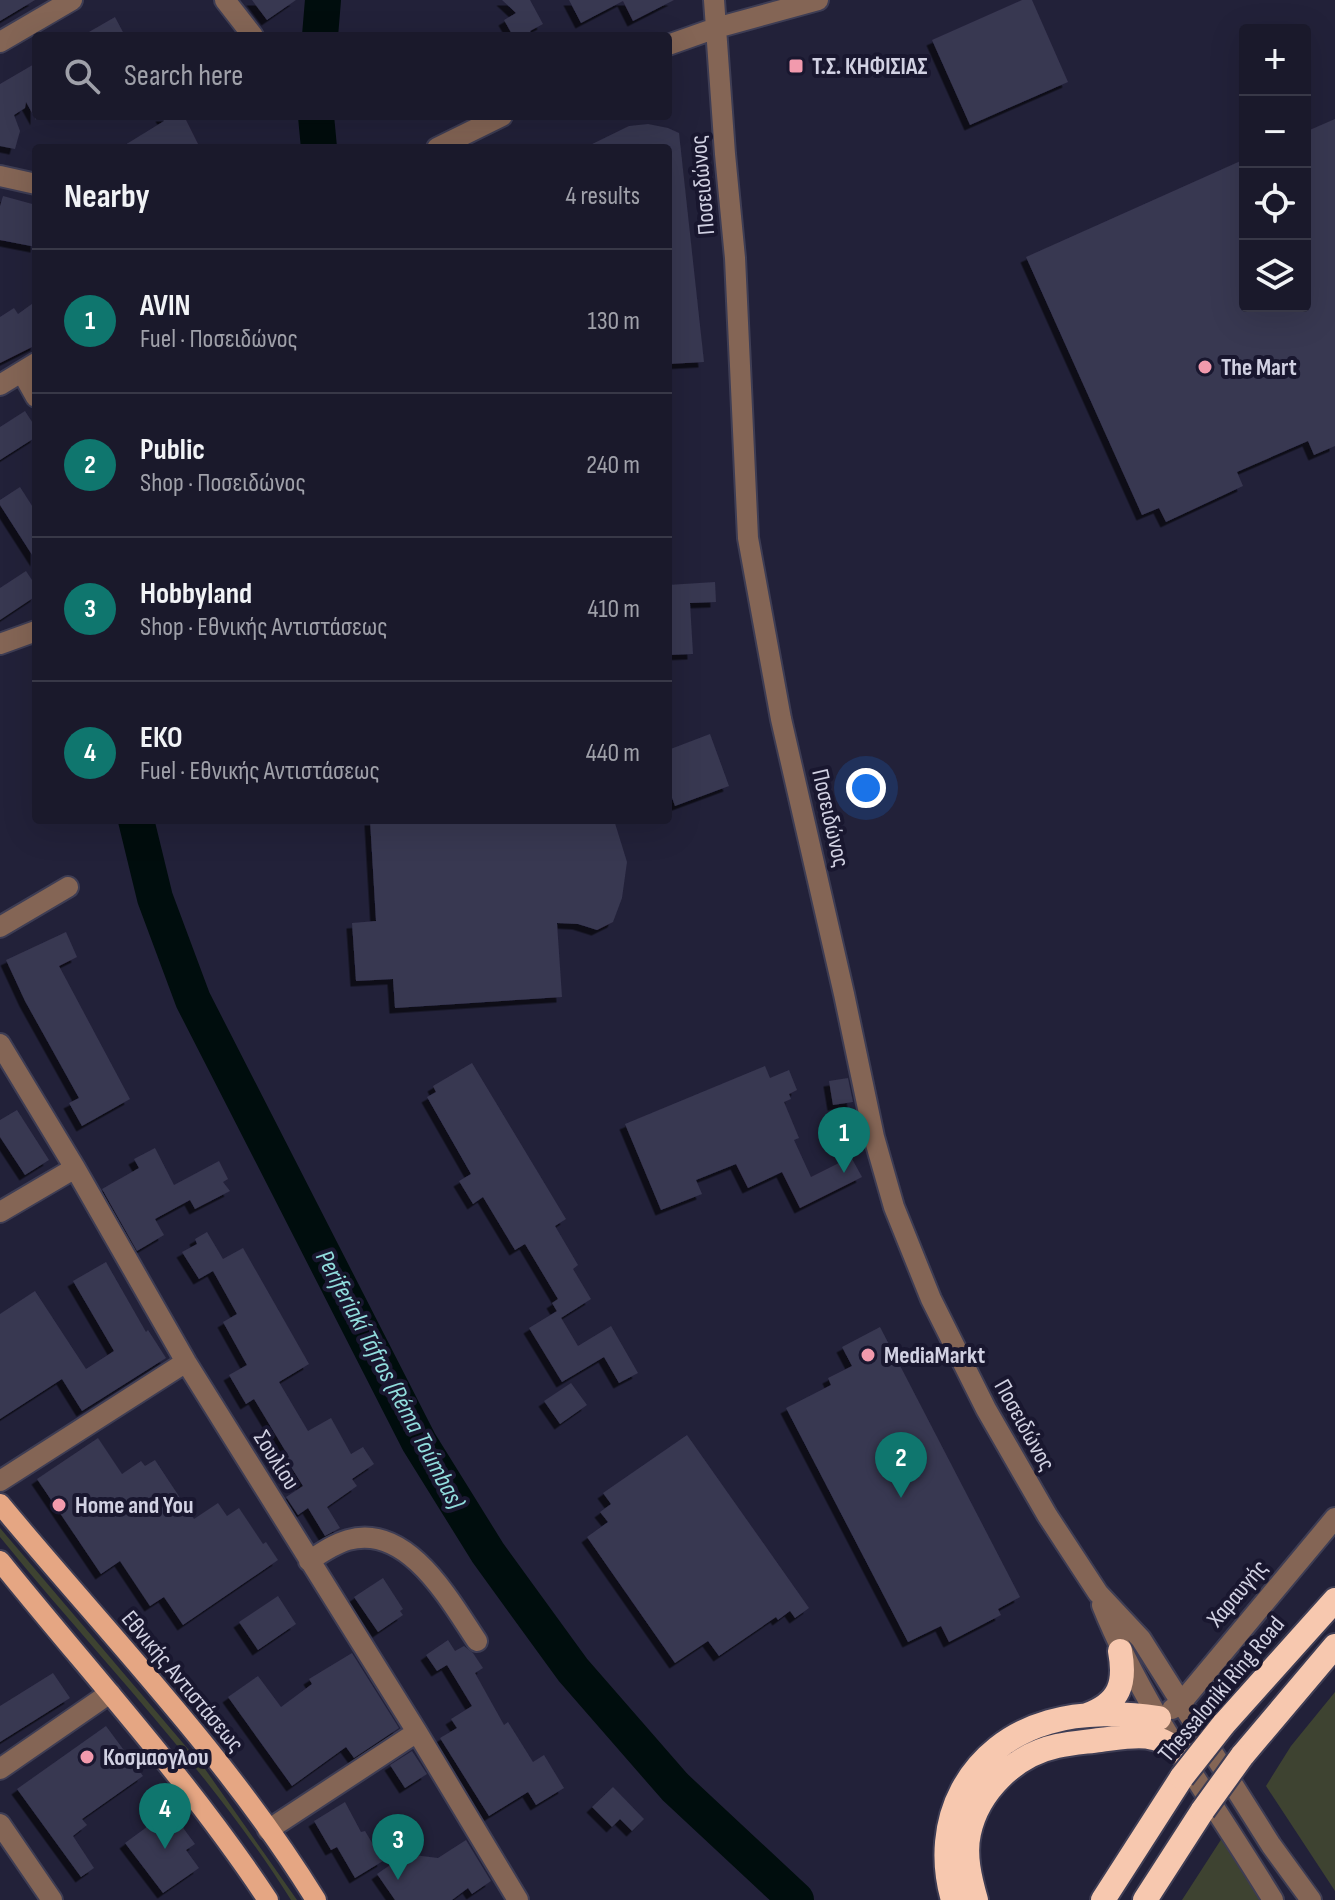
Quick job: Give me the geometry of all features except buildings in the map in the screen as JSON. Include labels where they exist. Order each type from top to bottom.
[{"type":"highway","name":"Thessaloniki Ring Road","points":[[1103,1900],[1182,1777],[1223,1725],[1335,1600]]},
{"type":"highway","points":[[1145,1900],[1242,1756],[1335,1646]]},
{"type":"highway","points":[[1081,1717],[1106,1705],[1116,1695],[1124,1672],[1120,1651]]},
{"type":"highway","points":[[953,1900],[946,1862],[950,1818],[970,1777],[986,1758],[1026,1730],[1051,1721],[1139,1715],[1159,1718]]},
{"type":"highway","points":[[1138,1735],[1159,1718]]},
{"type":"highway","points":[[976,1900],[969,1875],[969,1833],[993,1785],[1009,1768],[1055,1746],[1138,1735],[1162,1740],[1181,1752]]},
{"type":"main road","name":"Εθνικής Αντιστάσεως","points":[[0,1504],[178,1712],[268,1830],[316,1900]]},
{"type":"main road","points":[[0,1561],[214,1821],[268,1900]]},
{"type":"street","points":[[0,42],[72,0]]},
{"type":"street","points":[[225,0],[250,32]]},
{"type":"street","name":"Ποσειδώνος","points":[[714,0],[735,258],[748,538],[781,719],[874,1137],[894,1207],[931,1299],[1013,1460],[1098,1593],[1141,1639],[1293,1878],[1311,1900]]},
{"type":"street","points":[[672,44],[818,0]]},
{"type":"street","points":[[445,144],[494,120]]},
{"type":"street","points":[[0,176],[32,183]]},
{"type":"street","points":[[0,385],[29,368]]},
{"type":"street","points":[[0,644],[32,632]]},
{"type":"street","points":[[0,927],[68,887]]},
{"type":"street","name":"Σουλίου","points":[[0,1044],[186,1362],[518,1900]]},
{"type":"street","points":[[0,1212],[75,1168]]},
{"type":"street","points":[[0,1481],[186,1362]]},
{"type":"street","name":"Χαραυγής","points":[[1159,1718],[1181,1703],[1335,1518]]},
{"type":"street","points":[[309,1561],[340,1543],[358,1538],[374,1539],[395,1547],[433,1575],[477,1641]]},
{"type":"street","name":"Ποσειδώνος","points":[[1098,1593],[1120,1651],[1273,1900]]},
{"type":"street","points":[[0,1769],[110,1693]]},
{"type":"street","points":[[268,1830],[417,1732]]},
{"type":"street","points":[[0,1824],[52,1900]]},
{"type":"green space","points":[[0,1528],[205,1769],[297,1900],[291,1900],[259,1851],[188,1759],[0,1537]]},
{"type":"green space","points":[[1335,1692],[1335,1891],[1266,1786],[1291,1746]]},
{"type":"green space","points":[[1224,1835],[1265,1900],[1182,1900]]},
{"type":"waterway","name":"Periferiakí Táfros (Réma Toúmbas)","points":[[320,32],[323,0]]},
{"type":"waterway","name":"Periferiakí Táfros (Réma Toúmbas)","points":[[316,120],[319,144]]},
{"type":"waterway","name":"Periferiakí Táfros (Réma Toúmbas)","points":[[137,824],[155,898],[193,1000],[419,1442],[488,1553],[573,1670],[675,1787],[796,1900]]},
{"type":"place","name":"Τ.Σ. ΚΗΦΙΣΙΑΣ","points":[[796,66]]},
{"type":"place","name":"The Mart","points":[[1205,367]]},
{"type":"place","name":"AVIN","points":[[844,1173]]},
{"type":"place","name":"MediaMarkt","points":[[868,1355]]},
{"type":"place","name":"Public","points":[[901,1498]]},
{"type":"place","name":"Home and You","points":[[59,1505]]},
{"type":"place","name":"Κοσμαογλου","points":[[87,1757]]},
{"type":"place","name":"ΕΚΟ","points":[[165,1849]]},
{"type":"place","name":"Hobbyland","points":[[398,1880]]}]
